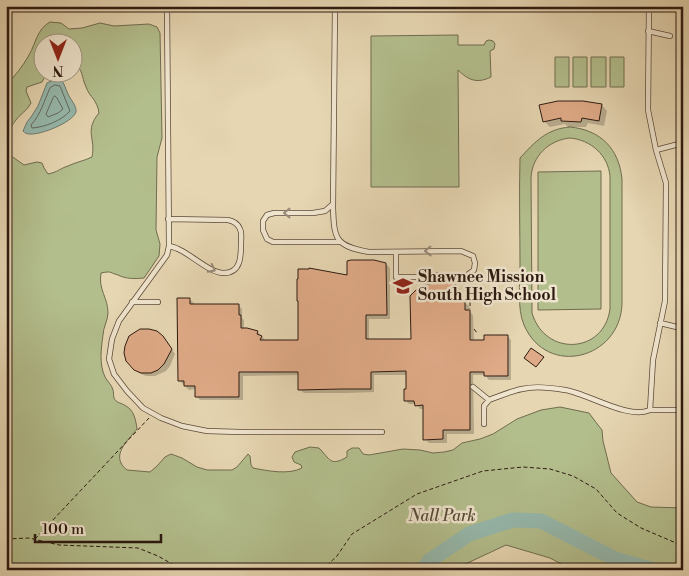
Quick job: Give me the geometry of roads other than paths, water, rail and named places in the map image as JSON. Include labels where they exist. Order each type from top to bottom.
[{"type":"lane","points":[[167,6],[169,246],[167,255],[119,321],[112,339],[109,359],[114,374],[127,392],[143,408],[161,418],[182,426],[207,431],[240,432],[382,432]]},
{"type":"lane","points":[[335,6],[333,204],[336,238],[343,245],[369,252],[461,251],[473,256],[474,270],[466,276],[427,275],[424,277],[396,277],[396,252]]},
{"type":"lane","points":[[649,6],[648,110],[656,150],[666,183],[665,301],[653,360],[650,410]]},
{"type":"lane","points":[[648,32],[670,36]]},
{"type":"lane","points":[[656,150],[678,144]]},
{"type":"lane","points":[[333,204],[325,211],[313,213],[274,213],[267,215],[263,221],[263,230],[267,239],[273,242],[340,242]]},
{"type":"lane","points":[[168,219],[233,221],[241,230],[240,261],[232,272],[217,272],[181,250],[169,246]]},
{"type":"lane","points":[[132,302],[158,302]]},
{"type":"lane","points":[[660,323],[681,328]]},
{"type":"lane","points":[[473,387],[489,400]]},
{"type":"lane","points":[[484,424],[484,406],[489,400],[531,387],[566,390],[606,405],[633,412],[683,410]]},
{"type":"water","points":[[62,82],[76,112],[69,120],[55,128],[35,134],[26,133],[23,131],[38,106],[47,83]]},
{"type":"waterway","points":[[423,570],[429,561],[469,534],[513,520],[541,521],[615,559],[654,570]]},
{"type":"waterway","points":[[6,569],[14,570]]},
{"type":"place","name":"Shawnee Mission South High School","points":[[403,286]]},
{"type":"park label","name":"Nall Park","points":[[442,516]]}]
